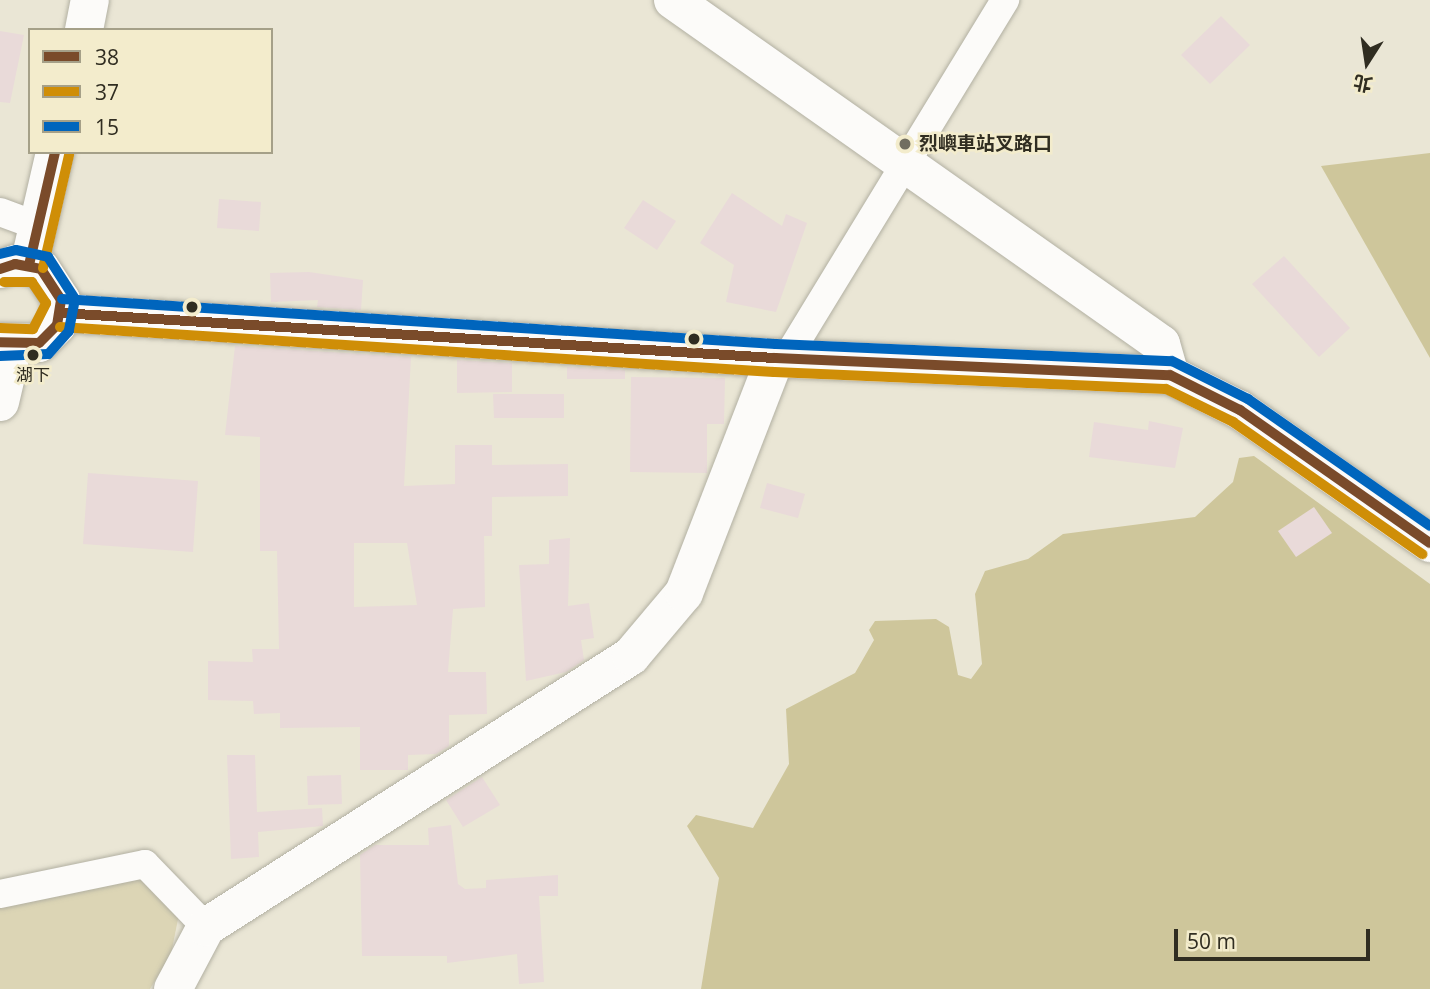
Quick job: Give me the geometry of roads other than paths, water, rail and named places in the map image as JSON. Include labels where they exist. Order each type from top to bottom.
[{"type":"main road","points":[[83,28],[90,0]]},
{"type":"main road","points":[[673,0],[908,162],[1161,344],[1170,375]]},
{"type":"main road","points":[[0,402],[6,344],[49,335],[61,313],[58,288],[15,267],[38,226],[55,154]]},
{"type":"main road","points":[[61,313],[780,359],[1170,375],[1240,410],[1430,542]]},
{"type":"main road","points":[[173,989],[206,927],[631,656],[684,593],[780,359]]},
{"type":"street","points":[[780,359],[908,162],[1006,0]]},
{"type":"street","points":[[0,212],[38,226]]},
{"type":"street","points":[[0,894],[145,864],[206,927]]},
{"type":"place","name":"烈嶼車站叉路口","points":[[905,144]]},
{"type":"place","name":"湖下","points":[[33,355]]}]
